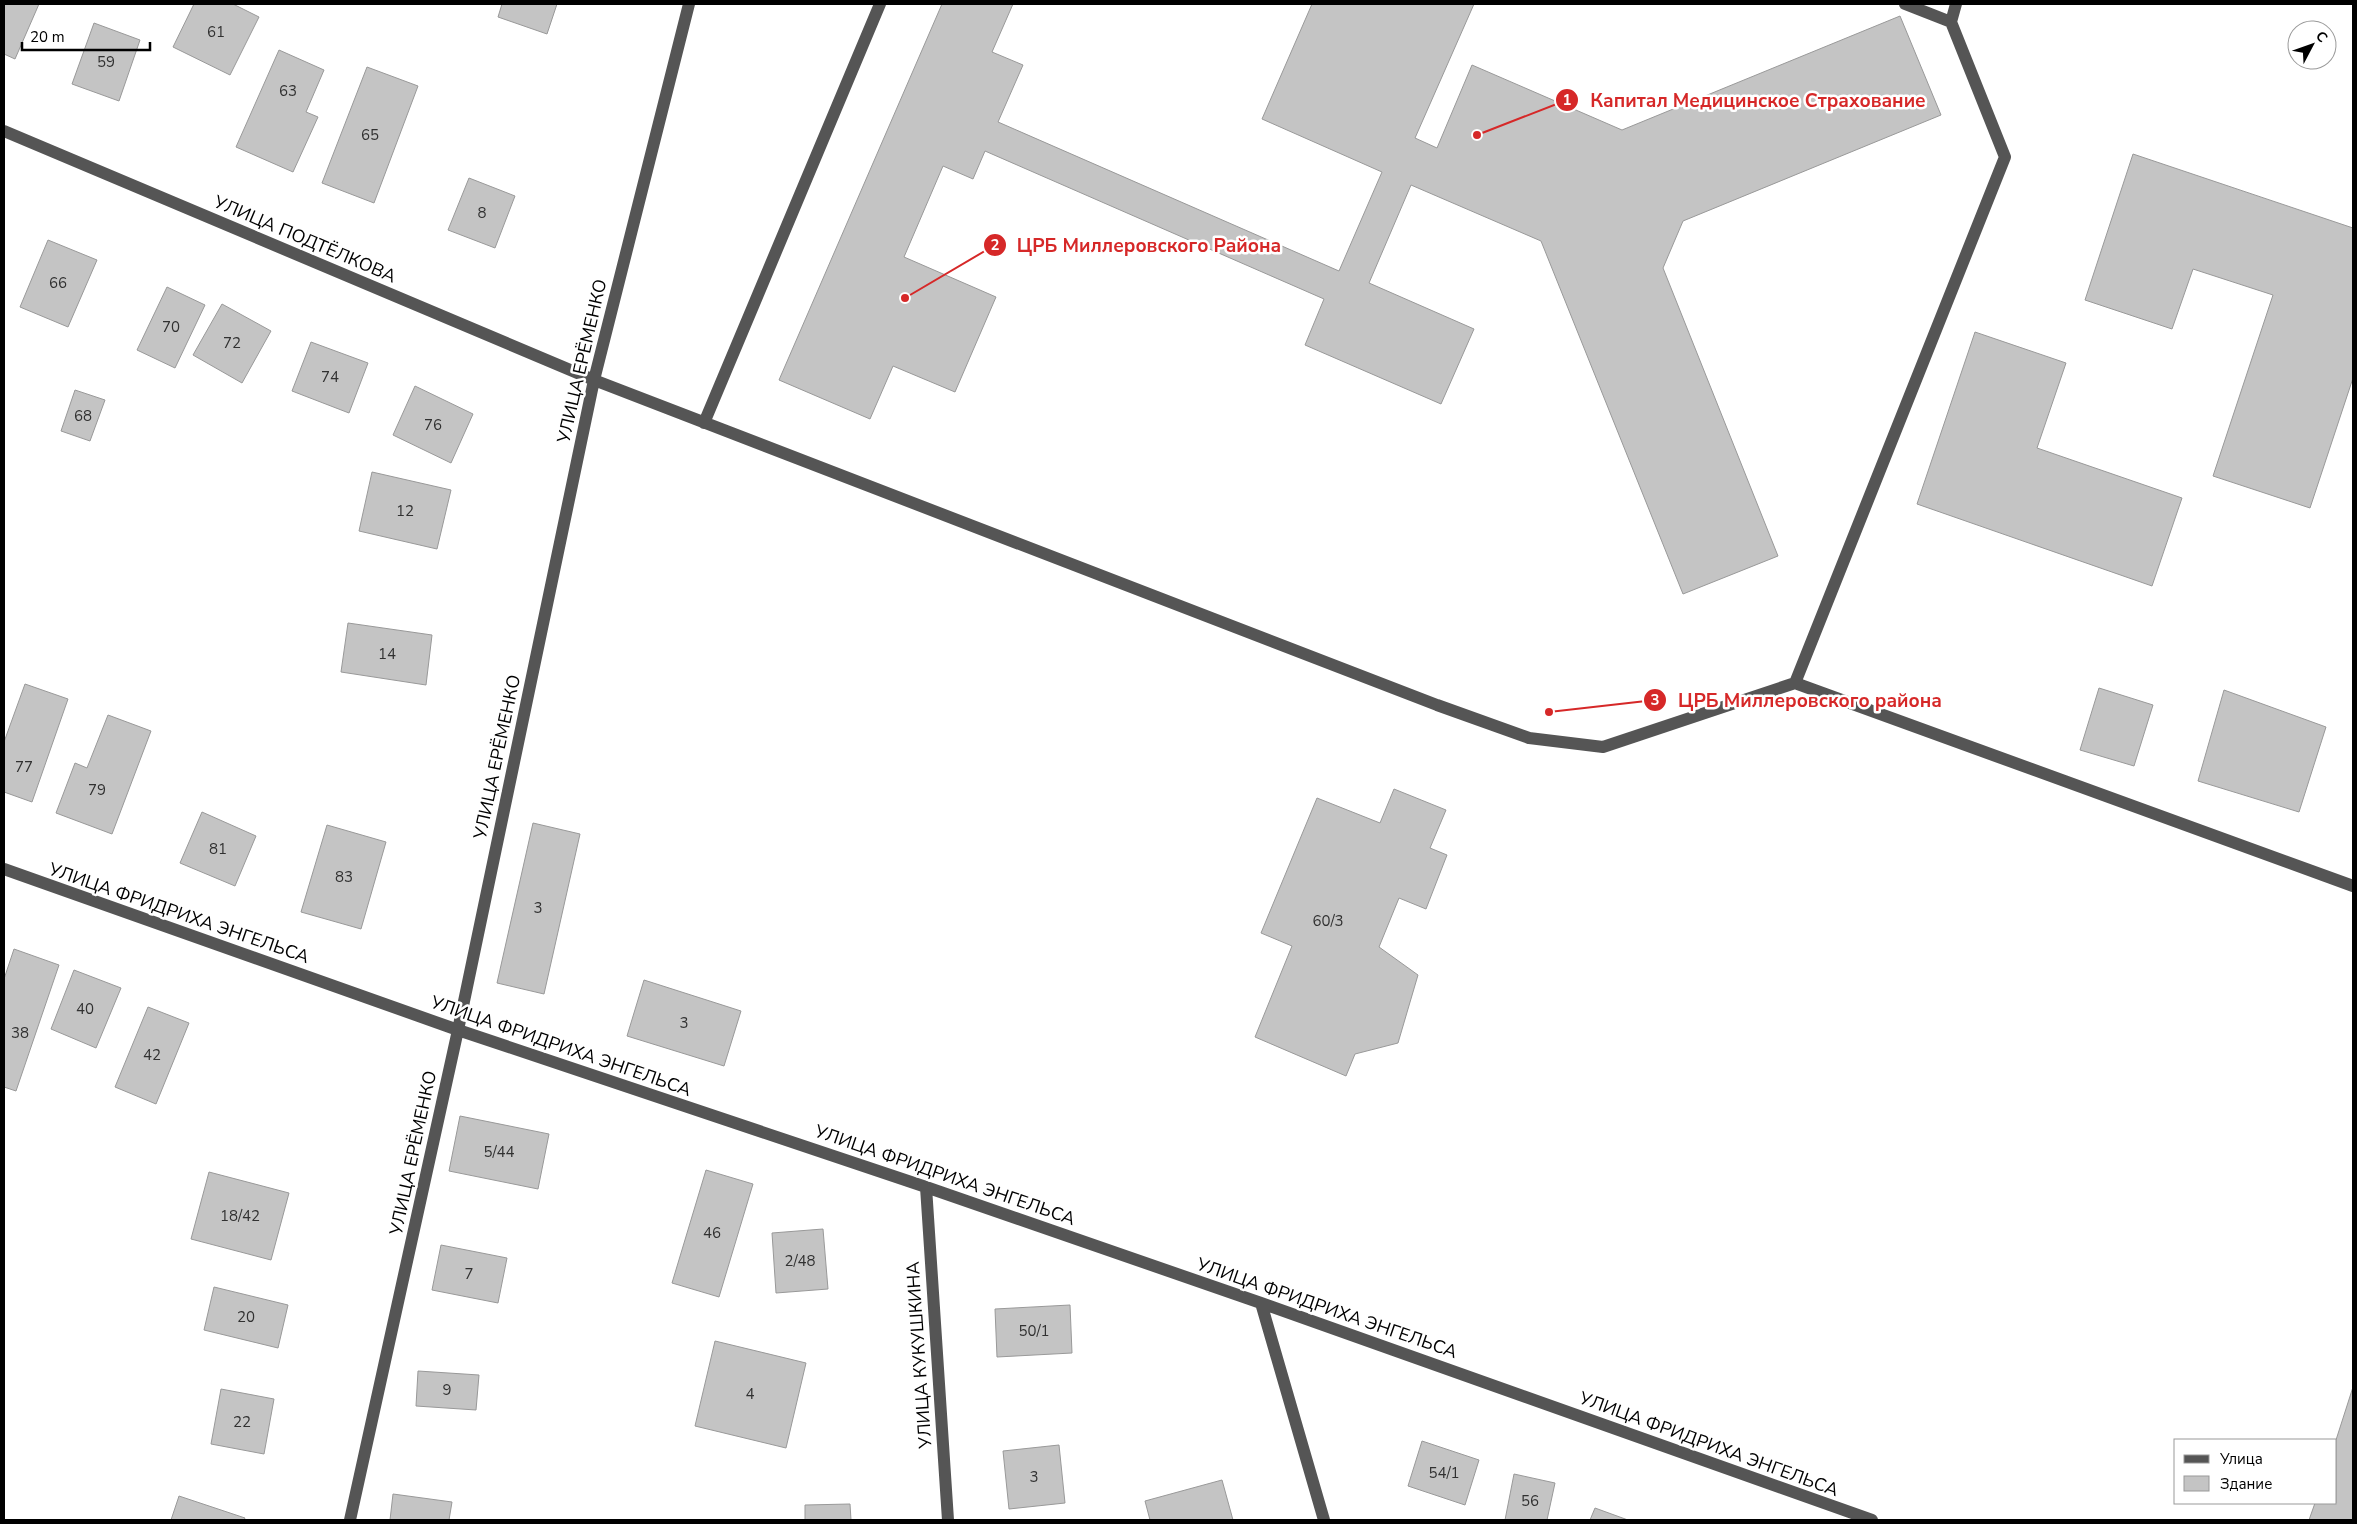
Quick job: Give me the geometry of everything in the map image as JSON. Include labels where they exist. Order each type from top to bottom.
[{"type":"street","name":"УЛИЦА ЕРЁМЕНКО","points":[[350,1520],[458,1030],[594,380],[689,4]]},
{"type":"street","points":[[704,423],[880,4]]},
{"type":"street","points":[[1905,4],[1951,22]]},
{"type":"street","points":[[1956,4],[1951,22],[2004,157],[1795,683],[2353,886]]},
{"type":"street","name":"УЛИЦА ПОДТЁЛКОВА","points":[[4,131],[594,380],[1437,705],[1529,738],[1603,747],[1795,683]]},
{"type":"street","name":"УЛИЦА ФРИДРИХА ЭНГЕЛЬСА","points":[[4,869],[458,1030],[926,1187],[1261,1303],[1872,1520]]},
{"type":"street","name":"УЛИЦА КУКУШКИНА","points":[[926,1187],[948,1520]]},
{"type":"street","points":[[1261,1303],[1324,1520]]},
{"type":"building","points":[[4,4],[39,4],[15,59],[4,54]]},
{"type":"building","points":[[194,4],[233,4],[259,17],[230,75],[173,47]]},
{"type":"building","points":[[502,4],[557,4],[547,34],[498,17]]},
{"type":"building","points":[[942,4],[1013,4],[992,52],[1023,65],[998,122],[1339,271],[1382,172],[1262,119],[1312,4],[1474,4],[1415,138],[1437,148],[1472,65],[1622,130],[1900,16],[1941,115],[1683,221],[1663,268],[1778,556],[1683,594],[1541,241],[1411,185],[1369,283],[1474,329],[1441,404],[1305,345],[1324,299],[985,151],[973,179],[943,166],[904,257],[996,297],[955,392],[893,366],[870,419],[779,380]]},
{"type":"building","points":[[94,23],[140,40],[119,101],[72,84]]},
{"type":"building","points":[[279,50],[324,70],[306,112],[318,117],[293,172],[236,147]]},
{"type":"building","points":[[367,67],[418,86],[374,203],[322,183]]},
{"type":"building","points":[[2133,154],[2353,228],[2353,378],[2310,508],[2213,476],[2273,295],[2193,269],[2172,329],[2085,300]]},
{"type":"building","points":[[469,178],[515,196],[495,248],[448,230]]},
{"type":"building","points":[[48,240],[97,260],[68,327],[20,307]]},
{"type":"building","points":[[167,287],[205,305],[175,368],[137,350]]},
{"type":"building","points":[[222,304],[271,331],[242,383],[193,355]]},
{"type":"building","points":[[1975,332],[2066,363],[2037,448],[2182,498],[2152,586],[1917,504]]},
{"type":"building","points":[[311,342],[368,363],[349,413],[292,391]]},
{"type":"building","points":[[415,386],[473,414],[451,463],[393,435]]},
{"type":"building","points":[[75,390],[105,400],[90,441],[61,431]]},
{"type":"building","points":[[372,472],[451,490],[437,549],[359,531]]},
{"type":"building","points":[[348,623],[432,635],[426,685],[341,672]]},
{"type":"building","points":[[25,684],[68,699],[32,802],[4,792],[4,742]]},
{"type":"building","points":[[2099,688],[2153,705],[2134,766],[2080,750]]},
{"type":"building","points":[[2224,690],[2326,727],[2299,812],[2198,781]]},
{"type":"building","points":[[108,715],[151,731],[112,834],[56,813],[75,763],[87,768]]},
{"type":"building","points":[[1394,789],[1446,810],[1430,848],[1447,855],[1426,909],[1399,898],[1379,947],[1418,975],[1398,1043],[1355,1054],[1346,1076],[1255,1037],[1292,946],[1261,933],[1317,798],[1380,823]]},
{"type":"building","points":[[202,812],[256,836],[235,886],[180,863]]},
{"type":"building","points":[[533,823],[580,834],[544,994],[497,983]]},
{"type":"building","points":[[327,825],[386,842],[361,929],[301,912]]},
{"type":"building","points":[[14,949],[59,965],[16,1091],[4,1087],[4,979]]},
{"type":"building","points":[[74,970],[121,988],[96,1048],[51,1029]]},
{"type":"building","points":[[644,980],[741,1011],[724,1066],[627,1036]]},
{"type":"building","points":[[148,1007],[189,1023],[156,1104],[115,1087]]},
{"type":"building","points":[[460,1116],[549,1134],[538,1189],[449,1171]]},
{"type":"building","points":[[706,1170],[753,1184],[719,1297],[672,1283]]},
{"type":"building","points":[[209,1172],[289,1193],[271,1260],[191,1239]]},
{"type":"building","points":[[823,1229],[828,1289],[776,1293],[772,1233]]},
{"type":"building","points":[[441,1245],[507,1258],[498,1303],[432,1290]]},
{"type":"building","points":[[214,1287],[288,1305],[278,1348],[204,1330]]},
{"type":"building","points":[[1070,1305],[1072,1353],[997,1357],[995,1309]]},
{"type":"building","points":[[715,1341],[806,1363],[786,1448],[695,1426]]},
{"type":"building","points":[[418,1371],[479,1375],[476,1410],[416,1406]]},
{"type":"building","points":[[2353,1387],[2353,1520],[2309,1520],[2315,1504],[2337,1504],[2336,1439]]},
{"type":"building","points":[[221,1389],[274,1399],[264,1454],[211,1444]]},
{"type":"building","points":[[1422,1441],[1479,1460],[1465,1505],[1408,1486]]},
{"type":"building","points":[[1059,1445],[1065,1503],[1009,1509],[1003,1451]]},
{"type":"building","points":[[1514,1474],[1555,1483],[1547,1520],[1505,1520]]},
{"type":"building","points":[[1222,1480],[1233,1520],[1150,1520],[1145,1501]]},
{"type":"building","points":[[393,1494],[452,1502],[449,1520],[390,1520]]},
{"type":"building","points":[[179,1496],[245,1518],[244,1520],[171,1520]]},
{"type":"building","points":[[850,1504],[851,1520],[805,1520],[805,1505]]},
{"type":"building","points":[[1595,1508],[1628,1520],[1590,1520]]},
{"type":"place","name":"Капитал Медицинское Страхование","points":[[1477,135]]},
{"type":"place","name":"ЦРБ Миллеровского Района","points":[[905,298]]},
{"type":"place","name":"ЦРБ Миллеровского района","points":[[1549,712]]}]
